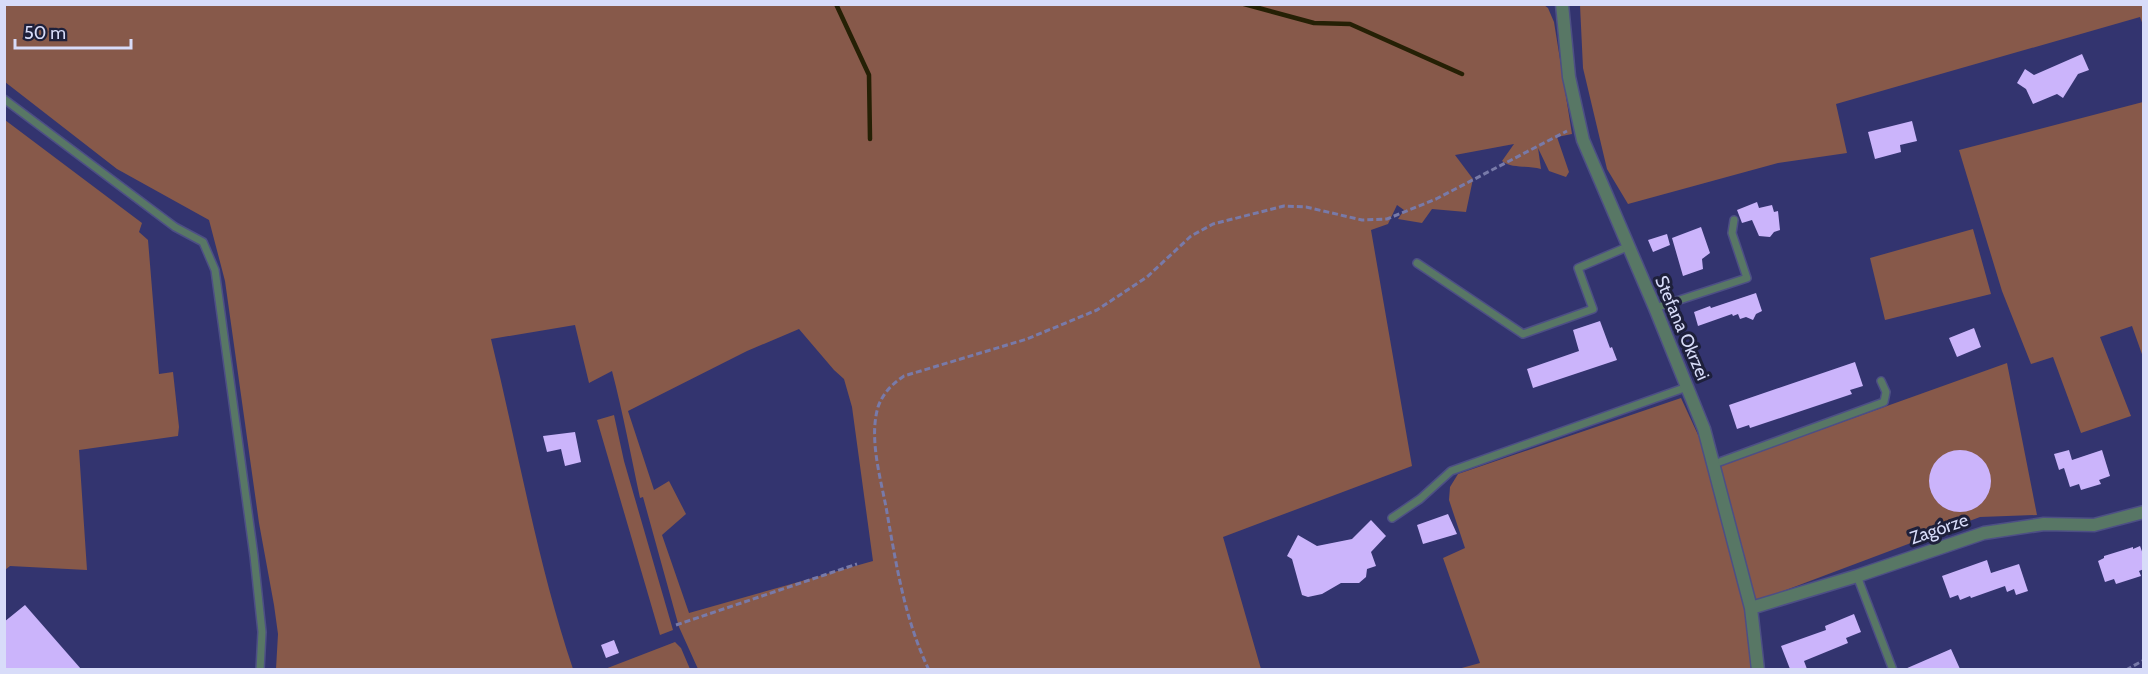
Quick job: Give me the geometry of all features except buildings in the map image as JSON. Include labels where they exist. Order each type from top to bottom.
[{"type":"street","name":"Stefana Okrzei","points":[[1562,4],[1569,77],[1583,140],[1704,429],[1751,608],[1758,669]]},
{"type":"street","name":"Zagórze","points":[[1751,608],[1857,576],[1984,533],[2044,524],[2094,525],[2144,512]]},
{"type":"lane","points":[[4,99],[174,227],[203,242],[215,270],[254,556],[262,639],[260,669]]},
{"type":"lane","points":[[1655,308],[1747,278],[1732,233],[1734,220]]},
{"type":"lane","points":[[1417,263],[1523,334],[1593,309],[1578,268],[1627,247]]},
{"type":"lane","points":[[1714,464],[1884,402],[1886,392],[1881,381]]},
{"type":"lane","points":[[1392,518],[1420,499],[1451,471],[1687,387]]},
{"type":"lane","points":[[1857,576],[1893,669]]},
{"type":"path","points":[[929,669],[920,651],[902,596],[877,458],[877,415],[889,387],[904,376],[1027,339],[1097,310],[1147,277],[1191,237],[1213,224],[1284,206],[1306,207],[1362,220],[1387,219],[1436,199],[1579,124]]},
{"type":"path","points":[[676,625],[857,564]]},
{"type":"path","points":[[2126,669],[2144,660]]},
{"type":"shaded area","points":[[2143,4],[2143,25],[2140,17],[1836,104],[1847,153],[1778,163],[1628,204],[1607,169],[1583,68],[1580,5]]},
{"type":"shaded area","points":[[4,5],[1544,5],[1548,8],[1554,22],[1572,134],[1557,137],[1569,172],[1566,177],[1549,171],[1538,148],[1541,169],[1510,165],[1502,161],[1514,144],[1455,155],[1473,179],[1466,212],[1432,209],[1422,223],[1398,219],[1404,210],[1397,205],[1388,224],[1371,230],[1412,466],[1223,537],[1261,669],[698,669],[679,627],[643,497],[640,498],[612,371],[589,383],[575,325],[491,339],[538,547],[573,669],[276,669],[278,634],[274,605],[259,523],[225,281],[209,220],[117,169],[5,82]],"holes":[[[799,329],[844,379],[852,407],[873,561],[689,613],[662,535],[686,514],[669,481],[654,490],[628,411],[747,351]]]},
{"type":"shaded area","points":[[2143,102],[2143,357],[2132,326],[2100,337],[2131,416],[2081,433],[2053,357],[2031,364],[2002,291],[1959,150]]},
{"type":"shaded area","points":[[5,120],[142,223],[139,232],[148,240],[159,374],[173,372],[178,436],[79,450],[87,570],[10,566],[5,570]]},
{"type":"shaded area","points":[[1973,229],[1991,294],[1885,320],[1870,258]]},
{"type":"shaded area","points":[[2007,363],[2037,515],[1980,517],[1754,602],[1719,466]]},
{"type":"shaded area","points":[[1681,398],[1717,476],[1758,669],[1458,669],[1480,663],[1443,558],[1465,548],[1449,500],[1450,487],[1458,474]]},
{"type":"shaded area","points":[[614,415],[624,461],[673,630],[660,635],[597,420]]},
{"type":"shaded area","points":[[675,642],[681,648],[690,669],[605,669]]},
{"type":"waterway","points":[[836,4],[869,75],[870,139]]},
{"type":"waterway","points":[[1244,4],[1314,23],[1350,24],[1462,74]]}]
